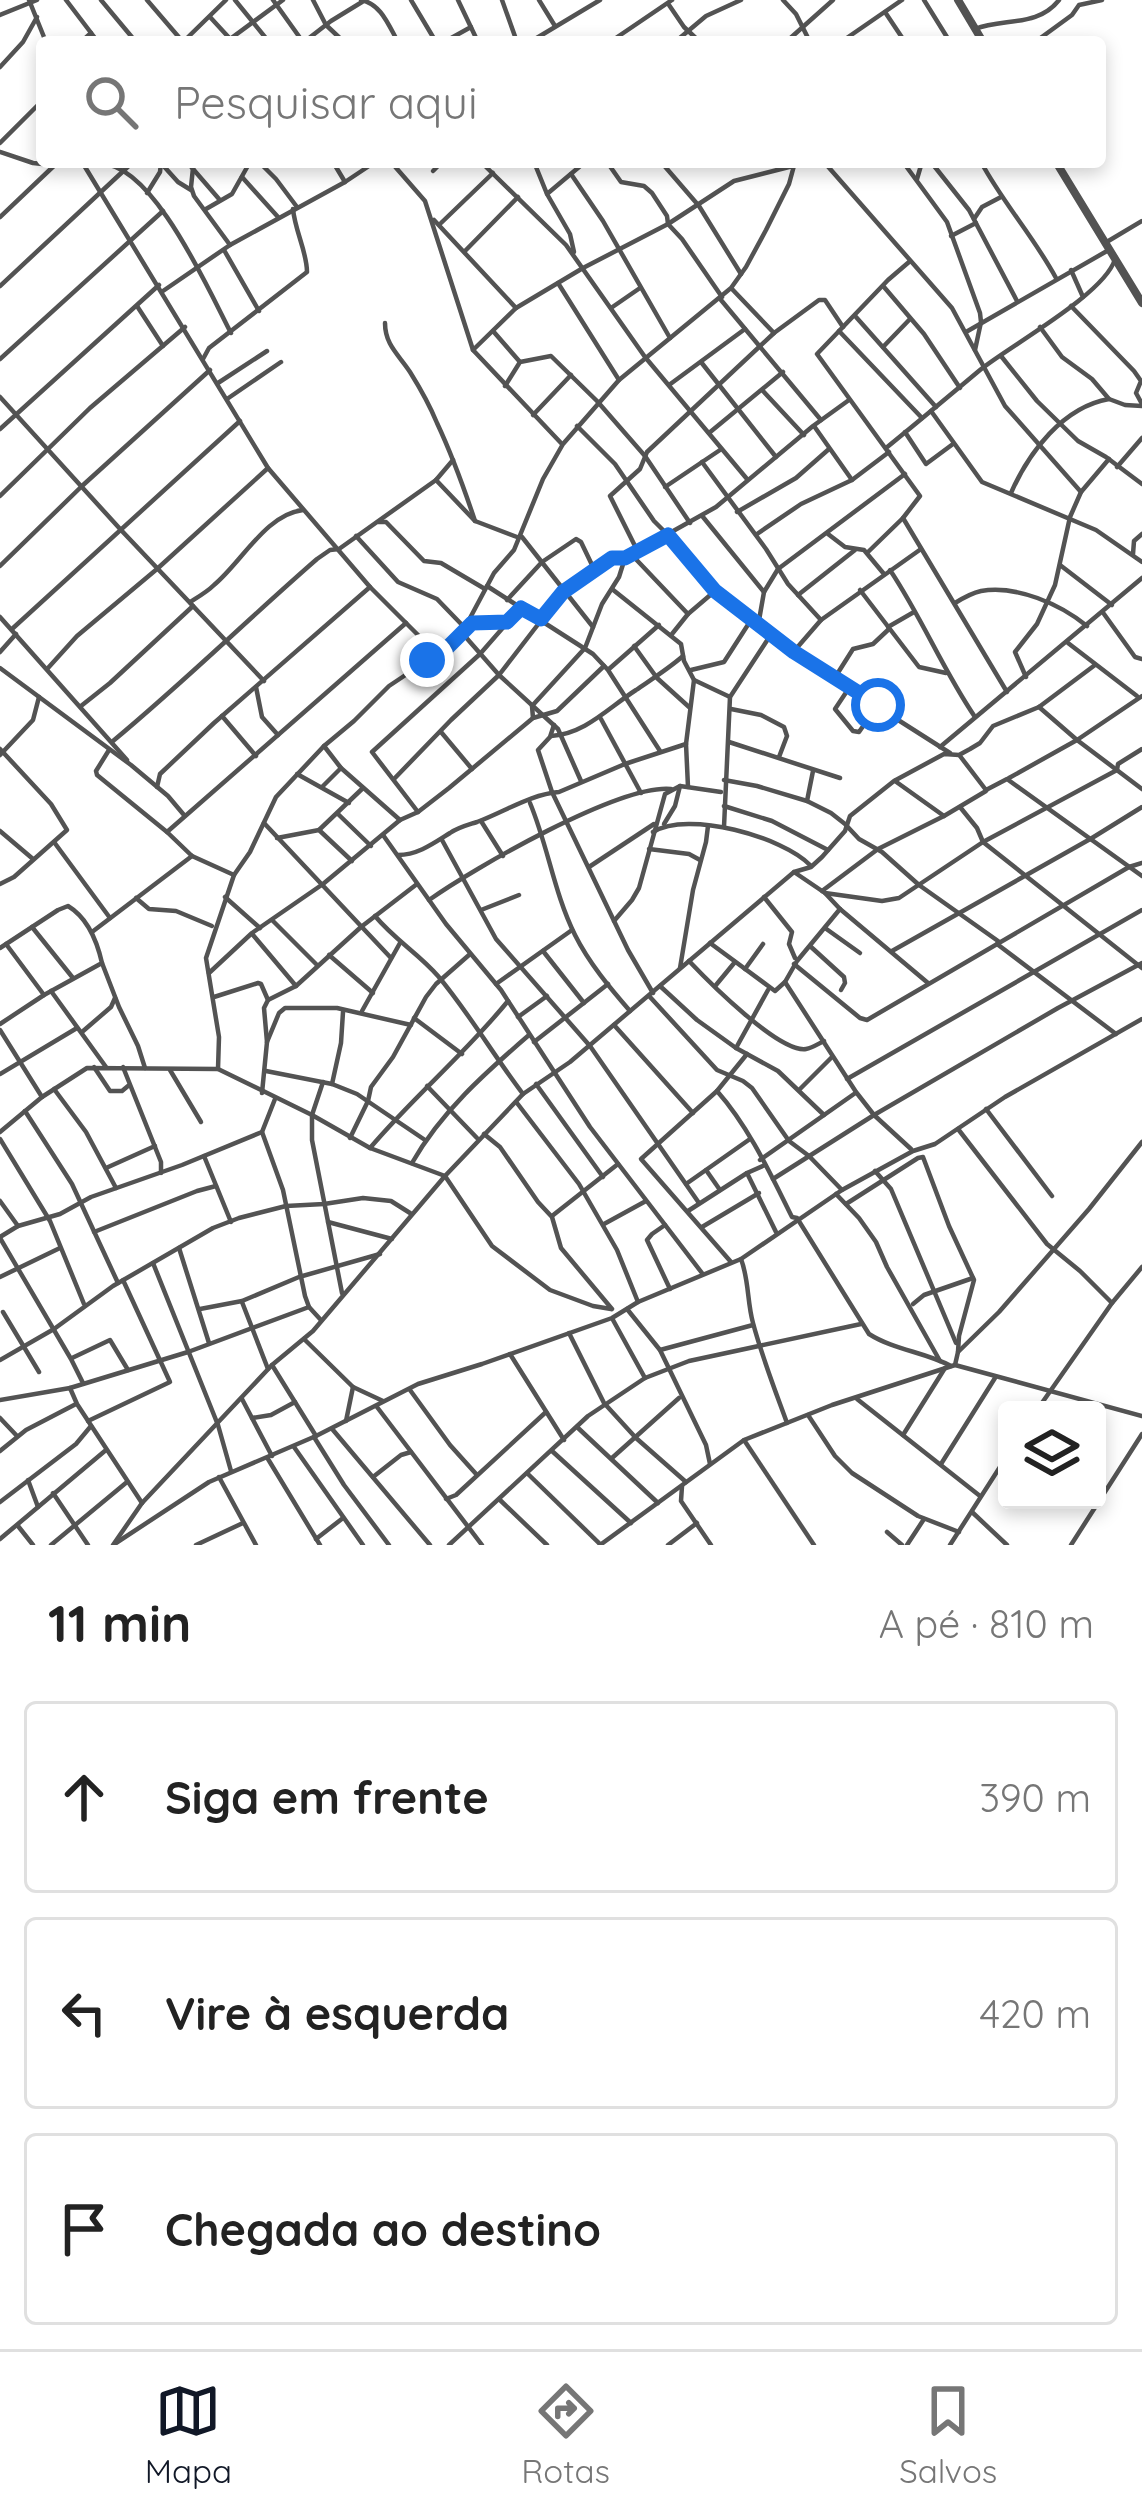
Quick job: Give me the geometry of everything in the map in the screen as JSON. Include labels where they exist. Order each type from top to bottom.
[{"type":"street","points":[[66,0],[93,36]]},
{"type":"street","points":[[101,0],[131,36]]},
{"type":"street","points":[[146,0],[178,36]]},
{"type":"street","points":[[189,36],[226,0]]},
{"type":"street","points":[[235,0],[263,36]]},
{"type":"street","points":[[313,0],[338,36]]},
{"type":"street","points":[[411,0],[436,36]]},
{"type":"street","points":[[458,0],[475,36]]},
{"type":"street","points":[[502,0],[515,36]]},
{"type":"street","points":[[539,0],[555,26]]},
{"type":"street","points":[[579,0],[585,9]]},
{"type":"street","points":[[539,36],[600,0]]},
{"type":"street","points":[[652,0],[660,8]]},
{"type":"street","points":[[683,36],[706,16],[741,0]]},
{"type":"street","points":[[783,0],[807,36]]},
{"type":"street","points":[[793,36],[833,0]]},
{"type":"street","points":[[855,36],[902,0]]},
{"type":"street","points":[[924,0],[946,36]]},
{"type":"street","points":[[958,0],[979,36]]},
{"type":"street","points":[[975,29],[1040,16],[1059,0]]},
{"type":"street","points":[[1042,36],[1078,5],[1102,0]]},
{"type":"street","points":[[0,15],[32,1],[44,36]]},
{"type":"street","points":[[312,36],[362,1],[376,1],[395,36]]},
{"type":"street","points":[[237,36],[278,2],[300,36]]},
{"type":"street","points":[[619,36],[670,2],[693,36]]},
{"type":"street","points":[[885,12],[901,36]]},
{"type":"street","points":[[209,16],[226,36]]},
{"type":"street","points":[[0,67],[23,42],[37,17]]},
{"type":"street","points":[[452,36],[471,27]]},
{"type":"street","points":[[88,36],[91,33]]},
{"type":"street","points":[[0,143],[36,107]]},
{"type":"street","points":[[0,152],[36,163]]},
{"type":"street","points":[[0,217],[53,168]]},
{"type":"street","points":[[85,168],[268,468],[331,546],[437,654]]},
{"type":"street","points":[[88,173],[94,168]]},
{"type":"street","points":[[119,168],[131,174],[176,230],[231,333]]},
{"type":"street","points":[[0,286],[127,168]]},
{"type":"street","points":[[163,168],[191,190],[205,210],[259,311]]},
{"type":"street","points":[[190,168],[191,190]]},
{"type":"street","points":[[192,168],[219,200]]},
{"type":"street","points":[[205,210],[232,194],[247,168]]},
{"type":"street","points":[[203,358],[209,348],[307,272],[296,235],[295,208],[285,188],[265,168]]},
{"type":"street","points":[[337,168],[345,182]]},
{"type":"street","points":[[0,429],[136,304],[366,168]]},
{"type":"street","points":[[397,168],[419,192],[432,218],[472,350],[562,444]]},
{"type":"street","points":[[434,171],[437,168]]},
{"type":"street","points":[[488,168],[574,256],[645,357],[747,479]]},
{"type":"street","points":[[536,168],[571,235],[574,256]]},
{"type":"street","points":[[547,194],[578,168]]},
{"type":"street","points":[[611,168],[621,182],[644,186],[652,193],[668,224],[721,298],[821,420]]},
{"type":"street","points":[[666,168],[699,206],[742,274]]},
{"type":"street","points":[[472,350],[516,308],[583,268],[668,224],[734,181],[780,168]]},
{"type":"street","points":[[464,631],[494,573],[514,550],[542,479],[562,444],[619,380],[721,298],[742,274],[783,197],[793,168]]},
{"type":"street","points":[[829,168],[952,308],[1006,406],[1081,492]]},
{"type":"street","points":[[908,168],[944,215],[978,304],[982,322],[975,350]]},
{"type":"street","points":[[917,178],[920,168]]},
{"type":"street","points":[[936,168],[975,221],[1016,301]]},
{"type":"street","points":[[986,168],[1056,278]]},
{"type":"street","points":[[1060,168],[1142,303]]},
{"type":"street","points":[[147,193],[165,172]]},
{"type":"street","points":[[439,225],[493,173]]},
{"type":"street","points":[[571,174],[670,338]]},
{"type":"street","points":[[242,176],[278,217]]},
{"type":"street","points":[[951,236],[975,221],[982,206],[1002,196]]},
{"type":"street","points":[[465,251],[518,197]]},
{"type":"street","points":[[0,358],[163,212]]},
{"type":"street","points":[[432,218],[516,308]]},
{"type":"street","points":[[966,332],[1142,221]]},
{"type":"street","points":[[755,535],[801,504],[852,480],[984,367],[1083,297],[1108,275],[1115,259]]},
{"type":"street","points":[[868,552],[920,496],[817,354],[910,261]]},
{"type":"street","points":[[1071,269],[1083,297]]},
{"type":"street","points":[[1132,287],[1142,280]]},
{"type":"street","points":[[558,283],[619,380]]},
{"type":"street","points":[[883,286],[924,334],[960,388]]},
{"type":"street","points":[[611,308],[640,288]]},
{"type":"street","points":[[730,288],[774,333]]},
{"type":"street","points":[[688,614],[630,554],[610,496],[690,411],[774,333],[822,299],[841,329],[922,418]]},
{"type":"street","points":[[136,304],[164,346]]},
{"type":"street","points":[[1011,493],[1040,444],[1080,408],[1109,399],[1142,405],[1136,393],[1140,379],[1134,370],[1071,306]]},
{"type":"street","points":[[855,315],[933,409],[977,478],[1096,530],[1142,562]]},
{"type":"street","points":[[884,347],[910,319]]},
{"type":"street","points":[[385,323],[389,345],[419,388],[475,521]]},
{"type":"street","points":[[0,496],[90,408],[184,327]]},
{"type":"street","points":[[1040,327],[1062,357],[1093,379],[1109,399]]},
{"type":"street","points":[[669,385],[745,329]]},
{"type":"street","points":[[493,331],[520,362]]},
{"type":"street","points":[[195,345],[209,348]]},
{"type":"street","points":[[218,383],[267,351]]},
{"type":"street","points":[[506,386],[520,362],[547,354],[645,456],[690,524]]},
{"type":"street","points":[[1001,356],[1078,441],[1142,484]]},
{"type":"street","points":[[227,399],[281,362]]},
{"type":"street","points":[[701,362],[776,458]]},
{"type":"street","points":[[0,566],[210,370]]},
{"type":"street","points":[[709,433],[783,372]]},
{"type":"street","points":[[533,415],[571,376]]},
{"type":"street","points":[[762,390],[803,435]]},
{"type":"street","points":[[1098,400],[1101,390]]},
{"type":"street","points":[[0,397],[264,681]]},
{"type":"street","points":[[394,779],[499,675],[563,592],[612,558],[630,554],[703,516],[849,400]]},
{"type":"street","points":[[0,652],[14,632],[240,421]]},
{"type":"street","points":[[813,425],[852,480]]},
{"type":"street","points":[[577,426],[615,464],[654,521],[715,591],[770,636],[959,755],[986,790]]},
{"type":"street","points":[[905,432],[926,464],[953,444]]},
{"type":"street","points":[[1117,466],[1142,438]]},
{"type":"street","points":[[665,487],[722,448]]},
{"type":"street","points":[[737,512],[796,478],[829,449]]},
{"type":"street","points":[[1026,677],[1016,652],[1048,601],[1081,492],[1109,459]]},
{"type":"street","points":[[338,549],[436,480],[453,460]]},
{"type":"street","points":[[702,462],[778,569],[821,620]]},
{"type":"street","points":[[48,668],[77,636],[268,468]]},
{"type":"street","points":[[758,626],[764,592],[778,569],[905,474]]},
{"type":"street","points":[[436,480],[475,521],[519,536],[593,627]]},
{"type":"street","points":[[81,706],[218,583],[284,514],[303,510]]},
{"type":"street","points":[[703,516],[764,592]]},
{"type":"street","points":[[903,518],[1007,692]]},
{"type":"street","points":[[373,523],[386,522],[424,561],[441,562],[585,648],[606,668],[660,751]]},
{"type":"street","points":[[826,533],[845,547],[868,552],[887,572],[916,610],[946,673],[975,717]]},
{"type":"street","points":[[1133,555],[1132,544],[1142,534]]},
{"type":"street","points":[[356,536],[398,582],[437,599],[479,654],[558,730]]},
{"type":"street","points":[[507,600],[542,562],[576,539],[595,569]]},
{"type":"street","points":[[112,741],[331,546]]},
{"type":"street","points":[[798,595],[856,549]]},
{"type":"street","points":[[794,652],[821,620],[921,549]]},
{"type":"street","points":[[533,718],[532,706],[585,648],[630,554]]},
{"type":"street","points":[[1060,565],[1112,605]]},
{"type":"street","points":[[940,747],[1142,580]]},
{"type":"street","points":[[157,787],[160,774],[370,587]]},
{"type":"street","points":[[611,588],[681,644],[694,680],[684,786],[664,825]]},
{"type":"street","points":[[860,590],[919,667],[946,673]]},
{"type":"street","points":[[671,635],[715,591]]},
{"type":"street","points":[[952,604],[975,592],[989,591],[1048,601],[1087,626]]},
{"type":"street","points":[[418,812],[373,750],[479,654],[521,608]]},
{"type":"street","points":[[834,679],[853,649],[873,644],[916,610]]},
{"type":"street","points":[[1103,613],[1135,657],[1142,659]]},
{"type":"street","points":[[0,617],[131,765]]},
{"type":"street","points":[[690,670],[724,662],[751,620]]},
{"type":"street","points":[[218,1069],[219,1036],[206,958],[234,875],[276,797],[389,686],[478,622],[507,622]]},
{"type":"street","points":[[167,832],[406,623]]},
{"type":"street","points":[[207,975],[252,933],[400,820],[418,812],[533,718],[557,711],[659,625]]},
{"type":"street","points":[[724,827],[730,697],[770,636]]},
{"type":"street","points":[[823,892],[878,849],[1077,740],[1141,698],[1068,643]]},
{"type":"street","points":[[634,646],[657,677],[689,707]]},
{"type":"street","points":[[683,656],[600,717],[550,736],[538,750],[552,792],[651,995],[717,1070],[752,1088],[789,1141],[809,1156],[839,1192],[876,1242],[940,1361]]},
{"type":"street","points":[[959,755],[980,742],[993,726],[1039,707],[1095,664]]},
{"type":"street","points":[[0,668],[131,765],[184,815]]},
{"type":"street","points":[[694,680],[730,697]]},
{"type":"street","points":[[256,687],[262,716],[279,736]]},
{"type":"street","points":[[850,688],[835,709],[854,731],[860,732],[878,705]]},
{"type":"street","points":[[0,884],[67,830],[34,784],[1,752],[32,720],[39,697]]},
{"type":"street","points":[[1039,707],[1142,789]]},
{"type":"street","points":[[730,710],[761,715],[784,727],[787,736],[779,758]]},
{"type":"street","points":[[557,711],[558,730],[581,781]]},
{"type":"street","points":[[222,716],[256,756]]},
{"type":"street","points":[[600,717],[641,793]]},
{"type":"street","points":[[440,731],[472,769]]},
{"type":"street","points":[[729,742],[840,778]]},
{"type":"street","points":[[402,857],[513,805],[686,744]]},
{"type":"street","points":[[324,746],[341,768],[400,820]]},
{"type":"street","points":[[1117,770],[1118,764],[1142,749]]},
{"type":"street","points":[[110,750],[97,775],[192,856],[234,875]]},
{"type":"street","points":[[113,1545],[142,1503],[270,1367],[321,1321],[445,1176],[523,1094],[590,1046],[794,872],[811,866],[845,831],[850,816],[894,781],[950,753]]},
{"type":"street","points":[[322,787],[341,768]]},
{"type":"street","points":[[807,801],[814,770]]},
{"type":"street","points":[[823,892],[882,901],[898,898],[983,842],[1117,770]]},
{"type":"street","points":[[297,773],[349,803]]},
{"type":"street","points":[[142,775],[160,774]]},
{"type":"street","points":[[1007,778],[1142,876]]},
{"type":"street","points":[[724,780],[807,801],[845,824],[1116,1034]]},
{"type":"street","points":[[894,781],[944,816]]},
{"type":"street","points":[[429,900],[542,833],[641,793],[684,786],[724,792]]},
{"type":"street","points":[[277,838],[320,830],[363,788]]},
{"type":"street","points":[[614,921],[639,888],[654,828],[671,789]]},
{"type":"street","points":[[529,801],[572,930],[629,1011]]},
{"type":"street","points":[[724,806],[772,821],[827,850]]},
{"type":"street","points":[[773,1178],[874,1115],[1141,965],[983,842],[960,807]]},
{"type":"street","points":[[892,951],[1142,807]]},
{"type":"street","points":[[338,814],[370,846]]},
{"type":"street","points":[[481,821],[503,856]]},
{"type":"street","points":[[264,823],[392,958]]},
{"type":"street","points":[[589,867],[664,825],[724,827],[791,851],[811,866]]},
{"type":"street","points":[[680,970],[708,826]]},
{"type":"street","points":[[259,832],[269,830]]},
{"type":"street","points":[[320,830],[352,861]]},
{"type":"street","points":[[0,832],[33,859]]},
{"type":"street","points":[[383,835],[496,984],[590,1127],[702,1273]]},
{"type":"street","points":[[442,840],[492,933],[518,968],[567,1016],[699,1203]]},
{"type":"street","points":[[54,842],[110,918]]},
{"type":"street","points":[[649,849],[700,860]]},
{"type":"street","points":[[92,932],[192,856]]},
{"type":"street","points":[[764,897],[791,932],[795,962],[867,1020],[1142,863]]},
{"type":"street","points":[[794,872],[928,983]]},
{"type":"street","points":[[262,1093],[268,1000],[296,986],[417,884]]},
{"type":"street","points":[[481,910],[518,895]]},
{"type":"street","points":[[136,898],[149,909],[176,910],[215,927]]},
{"type":"street","points":[[225,898],[260,928]]},
{"type":"street","points":[[106,1067],[80,1030],[3,946],[68,906],[92,932],[115,1007],[133,1034],[145,1068]]},
{"type":"street","points":[[710,943],[776,991],[840,909]]},
{"type":"street","points":[[847,1079],[1142,910]]},
{"type":"street","points":[[376,916],[441,980],[523,1094]]},
{"type":"street","points":[[272,920],[317,965]]},
{"type":"street","points":[[32,927],[73,978]]},
{"type":"street","points":[[825,928],[860,953]]},
{"type":"street","points":[[496,984],[572,930]]},
{"type":"street","points":[[252,933],[296,986]]},
{"type":"street","points":[[362,1011],[400,943]]},
{"type":"street","points":[[745,969],[763,944]]},
{"type":"street","points":[[810,946],[844,977],[841,990]]},
{"type":"street","points":[[543,950],[584,1003]]},
{"type":"street","points":[[350,1138],[371,1087],[393,1058],[426,997],[470,954]]},
{"type":"street","points":[[329,955],[373,993]]},
{"type":"street","points":[[689,962],[750,1020],[799,1049],[824,1041]]},
{"type":"street","points":[[714,987],[735,962]]},
{"type":"street","points":[[42,1097],[0,1027],[102,963]]},
{"type":"street","points":[[785,982],[856,1092],[913,1151]]},
{"type":"street","points":[[211,998],[258,983],[268,1000]]},
{"type":"street","points":[[533,1042],[608,984]]},
{"type":"street","points":[[660,986],[697,1020],[778,1071],[824,1114]]},
{"type":"street","points":[[736,1048],[769,988]]},
{"type":"street","points":[[517,1017],[548,996]]},
{"type":"street","points":[[370,1148],[508,1001]]},
{"type":"street","points":[[0,1074],[115,1007]]},
{"type":"street","points":[[267,1042],[283,1009],[362,1011],[413,1021],[462,1054]]},
{"type":"street","points":[[332,1084],[344,1010]]},
{"type":"street","points":[[113,1545],[198,1488],[332,1429],[408,1388],[612,1318],[638,1302],[741,1259],[839,1192],[935,1144],[1142,1019]]},
{"type":"street","points":[[614,1025],[693,1113]]},
{"type":"street","points":[[412,1164],[449,1111],[529,1035]]},
{"type":"street","points":[[731,1262],[641,1157],[717,1091],[747,1054]]},
{"type":"street","points":[[800,1089],[832,1057]]},
{"type":"street","points":[[94,1067],[110,1090],[122,1091],[130,1085]]},
{"type":"street","points":[[123,1067],[160,1159],[161,1173]]},
{"type":"street","points":[[85,1305],[48,1217],[0,1135],[79,1071],[123,1067],[218,1069],[370,1148],[445,1176],[493,1246],[550,1289],[611,1309]]},
{"type":"street","points":[[169,1070],[201,1122]]},
{"type":"street","points":[[266,1071],[357,1094],[425,1140]]},
{"type":"street","points":[[323,1082],[312,1115],[314,1154],[342,1294]]},
{"type":"street","points":[[536,1084],[603,1177]]},
{"type":"street","points":[[427,1086],[449,1111],[500,1147],[552,1217],[561,1248],[611,1309],[645,1378]]},
{"type":"street","points":[[54,1088],[76,1116],[116,1188]]},
{"type":"street","points":[[717,1091],[869,1334],[950,1366],[1086,1401]]},
{"type":"street","points":[[688,1210],[763,1162],[856,1092]]},
{"type":"street","points":[[274,1099],[262,1132],[286,1206],[299,1277],[309,1307],[321,1321]]},
{"type":"street","points":[[516,1102],[583,1192],[617,1250],[638,1302]]},
{"type":"street","points":[[986,1109],[1052,1196]]},
{"type":"street","points":[[0,1502],[76,1444],[90,1424],[169,1383],[68,1178],[25,1111]]},
{"type":"street","points":[[958,1129],[1052,1250],[1112,1303]]},
{"type":"street","points":[[83,1383],[0,1238],[17,1226],[70,1210],[262,1132]]},
{"type":"street","points":[[686,1184],[750,1139]]},
{"type":"street","points":[[958,1350],[999,1312],[1142,1142]]},
{"type":"street","points":[[106,1168],[154,1146]]},
{"type":"street","points":[[204,1156],[230,1222]]},
{"type":"street","points":[[846,1204],[923,1157],[973,1278],[958,1350],[903,1435]]},
{"type":"street","points":[[160,1159],[175,1167]]},
{"type":"street","points":[[552,1217],[618,1164]]},
{"type":"street","points":[[706,1170],[720,1190]]},
{"type":"street","points":[[875,1171],[884,1178],[958,1350]]},
{"type":"street","points":[[747,1172],[776,1233]]},
{"type":"street","points":[[94,1232],[216,1186]]},
{"type":"street","points":[[702,1227],[759,1193]]},
{"type":"street","points":[[0,1360],[179,1248],[257,1212],[363,1198],[391,1201],[412,1214]]},
{"type":"street","points":[[0,1201],[17,1226]]},
{"type":"street","points":[[602,1226],[646,1201]]},
{"type":"street","points":[[327,1222],[392,1239]]},
{"type":"street","points":[[665,1225],[647,1240],[670,1289]]},
{"type":"street","points":[[0,1277],[62,1247]]},
{"type":"street","points":[[179,1248],[209,1343]]},
{"type":"street","points":[[200,1309],[242,1301],[299,1277],[380,1254]]},
{"type":"street","points":[[741,1259],[749,1280],[753,1325],[787,1423]]},
{"type":"street","points":[[153,1263],[232,1472]]},
{"type":"street","points":[[1043,1401],[1142,1267]]},
{"type":"street","points":[[911,1305],[922,1296],[973,1278]]},
{"type":"street","points":[[242,1301],[270,1367],[344,1485],[389,1545]]},
{"type":"street","points":[[0,1390],[2,1400],[70,1388],[188,1352],[309,1307]]},
{"type":"street","points":[[627,1309],[660,1350],[706,1445],[710,1464]]},
{"type":"street","points":[[3,1312],[39,1372]]},
{"type":"street","points":[[449,1545],[577,1426],[645,1378],[668,1367],[861,1324]]},
{"type":"street","points":[[660,1350],[753,1325]]},
{"type":"street","points":[[569,1333],[604,1403],[684,1484]]},
{"type":"street","points":[[304,1339],[353,1387],[380,1403],[482,1545]]},
{"type":"street","points":[[71,1358],[110,1340],[128,1370]]},
{"type":"street","points":[[510,1354],[564,1440]]},
{"type":"street","points":[[528,1474],[600,1545],[745,1440],[950,1366]]},
{"type":"street","points":[[940,1464],[995,1376]]},
{"type":"street","points":[[346,1421],[353,1387]]},
{"type":"street","points":[[70,1388],[142,1503]]},
{"type":"street","points":[[408,1388],[477,1475]]},
{"type":"street","points":[[612,1458],[680,1396]]},
{"type":"street","points":[[857,1399],[980,1496]]},
{"type":"street","points":[[242,1400],[318,1542],[344,1518]]},
{"type":"street","points":[[252,1418],[271,1415],[295,1402]]},
{"type":"street","points":[[0,1451],[17,1436],[77,1404]]},
{"type":"street","points":[[1106,1407],[1142,1416]]},
{"type":"street","points":[[446,1499],[546,1412]]},
{"type":"street","points":[[808,1415],[852,1473],[924,1519],[959,1532]]},
{"type":"street","points":[[2,1422],[17,1436]]},
{"type":"street","points":[[577,1426],[658,1503]]},
{"type":"street","points":[[332,1429],[430,1545]]},
{"type":"street","points":[[1071,1545],[1142,1434]]},
{"type":"street","points":[[745,1440],[814,1545]]},
{"type":"street","points":[[294,1446],[363,1545]]},
{"type":"street","points":[[0,1539],[106,1450]]},
{"type":"street","points":[[552,1451],[631,1523]]},
{"type":"street","points":[[373,1477],[411,1452]]},
{"type":"street","points":[[951,1545],[998,1469]]},
{"type":"street","points":[[219,1477],[256,1545]]},
{"type":"street","points":[[28,1480],[38,1507]]},
{"type":"street","points":[[51,1545],[128,1482]]},
{"type":"street","points":[[681,1501],[684,1484]]},
{"type":"street","points":[[53,1493],[88,1545]]},
{"type":"street","points":[[455,1508],[456,1495]]},
{"type":"street","points":[[667,1497],[681,1501],[711,1545]]},
{"type":"street","points":[[500,1500],[548,1545]]},
{"type":"street","points":[[971,1511],[1007,1545]]},
{"type":"street","points":[[887,1532],[904,1545],[924,1519]]},
{"type":"street","points":[[196,1545],[243,1523]]},
{"type":"street","points":[[668,1545],[697,1523]]},
{"type":"street","points":[[17,1524],[33,1545]]},
{"type":"route","points":[[427,660],[472,623],[507,622],[521,608],[541,619],[578,580],[612,558],[625,558],[668,535],[715,591],[770,636],[878,705]]}]
